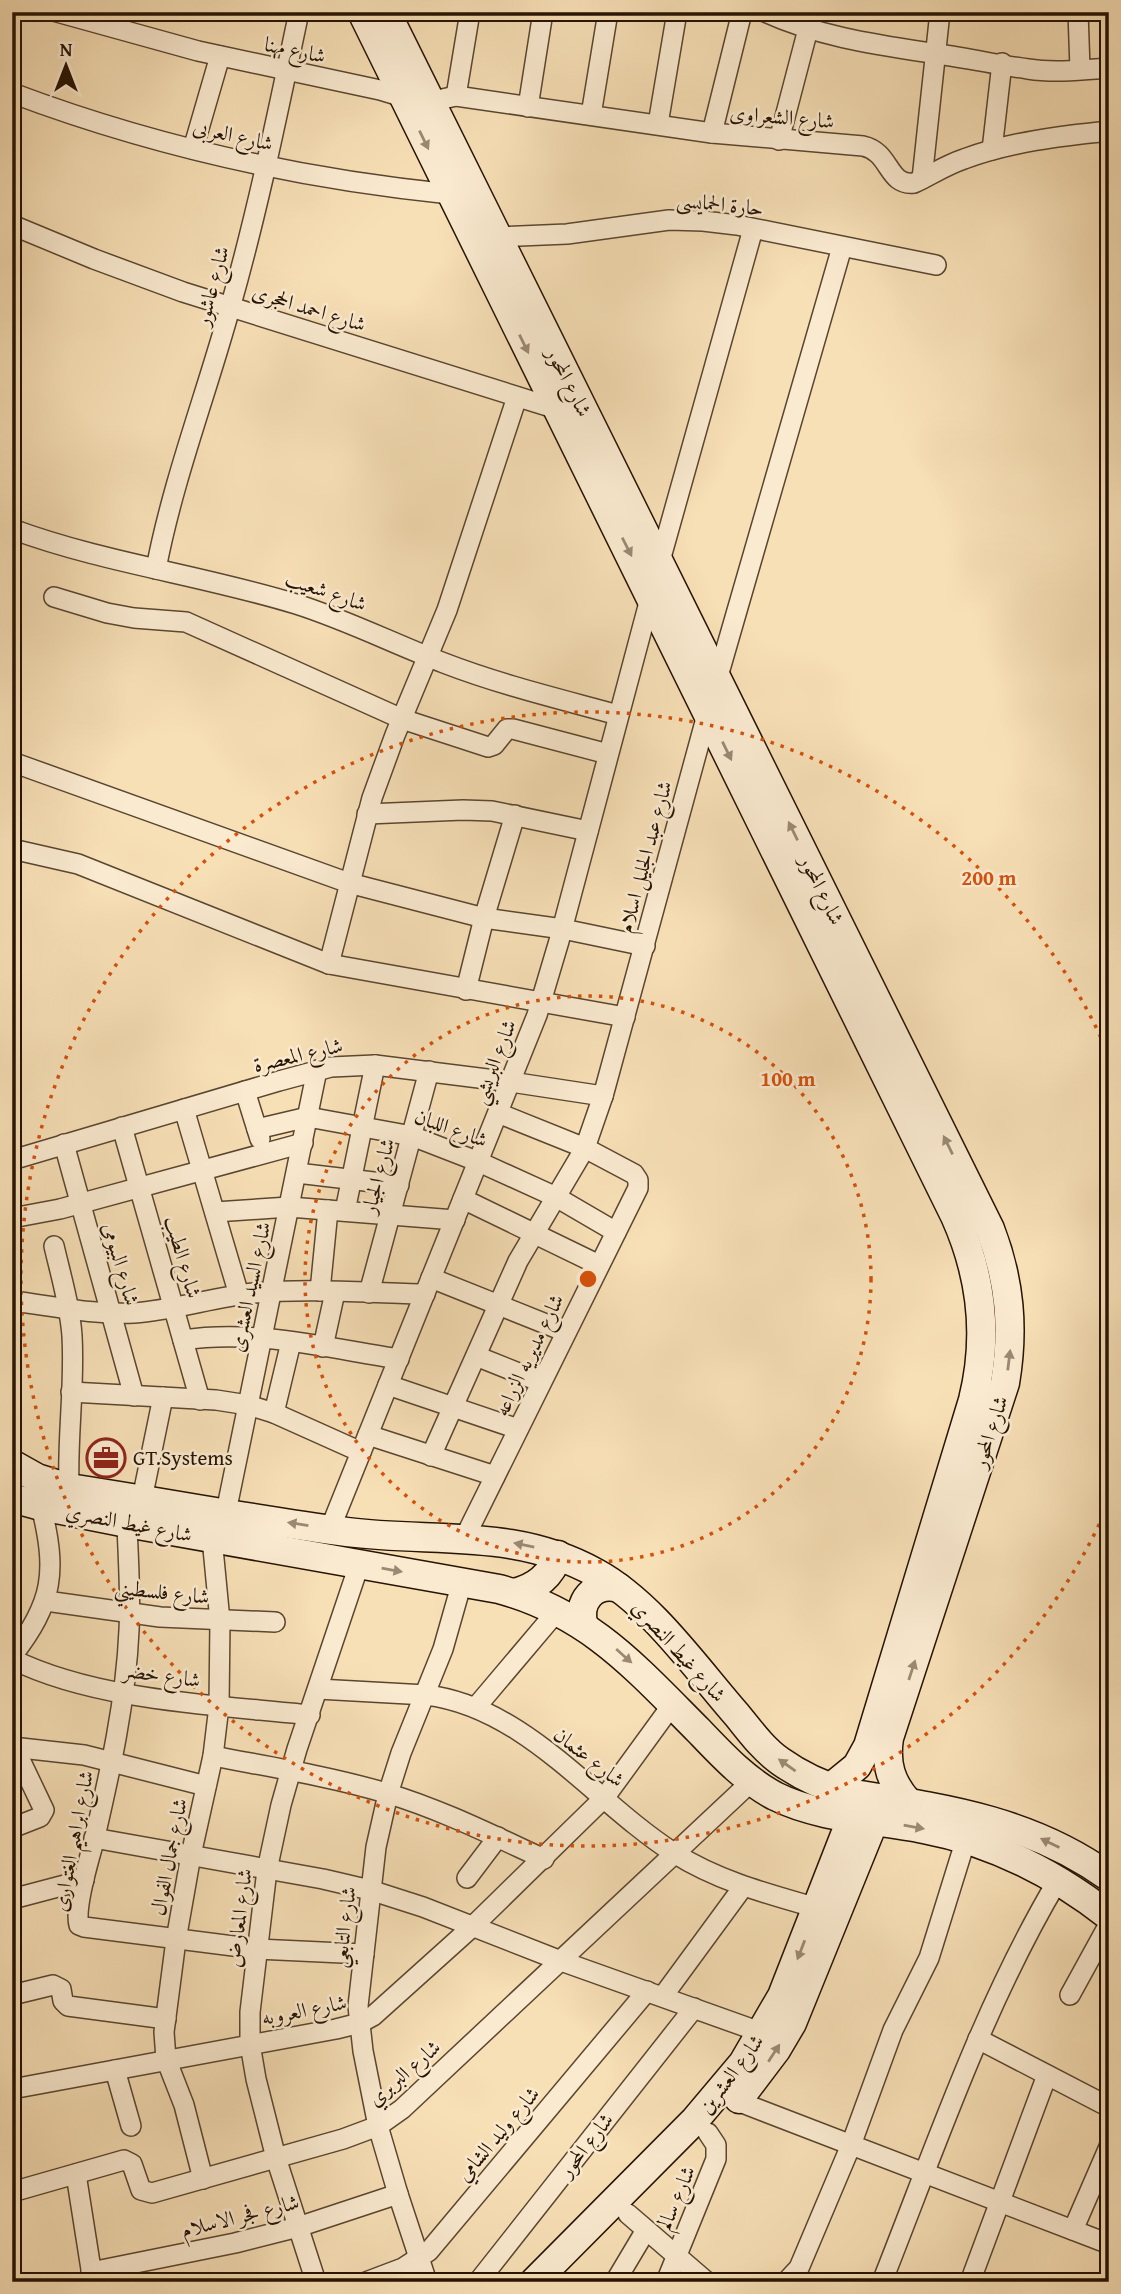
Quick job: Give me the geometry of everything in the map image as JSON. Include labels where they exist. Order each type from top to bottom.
[{"type":"main road","name":"شارع المحور","points":[[362,12],[418,87],[450,194],[557,393],[660,561],[990,1229],[1006,1279],[1011,1331],[1005,1383],[889,1738],[887,1761],[890,1773],[894,1784],[908,1802]]},
{"type":"main road","name":"شارع المحور","points":[[386,12],[418,87],[496,237],[557,393],[651,595],[955,1216],[973,1260],[982,1306],[982,1354],[973,1400],[872,1735],[856,1766],[830,1788]]},
{"type":"main road","name":"شارع غيط النصري","points":[[12,1464],[37,1478],[69,1488],[330,1529],[521,1544],[558,1555],[619,1588],[646,1610],[764,1746],[794,1771],[830,1788],[977,1815],[1021,1830],[1064,1850],[1109,1877]]},
{"type":"main road","name":"شارع غيط النصري","points":[[12,1498],[127,1523],[514,1593],[558,1610],[618,1651],[752,1781],[774,1795],[797,1805],[923,1828],[966,1839],[1023,1860],[1058,1880],[1109,1916]]},
{"type":"main road","points":[[514,1593],[529,1589],[542,1580],[552,1569],[558,1555]]},
{"type":"main road","points":[[584,1626],[582,1608],[590,1593],[607,1586],[619,1588]]},
{"type":"main road","name":"شارع العشرين","points":[[534,2282],[721,2092],[763,2033],[782,1996],[817,1908],[863,1819]]},
{"type":"main road","name":"شارع العشرين","points":[[561,2282],[637,2222],[770,2059],[792,2022],[863,1819]]},
{"type":"street","name":"شارع مهنا","points":[[57,12],[286,71],[380,90],[418,87]]},
{"type":"street","name":"شارع عاشور","points":[[156,569],[176,486],[230,309],[267,166],[299,12]]},
{"type":"street","points":[[418,87],[470,12]]},
{"type":"street","points":[[528,107],[543,12]]},
{"type":"street","points":[[591,115],[608,12]]},
{"type":"street","points":[[658,124],[677,12]]},
{"type":"street","points":[[712,133],[742,12]]},
{"type":"street","points":[[765,12],[808,29],[868,43],[1041,70],[1109,68]]},
{"type":"street","points":[[922,179],[940,12]]},
{"type":"street","points":[[1078,12],[1080,69]]},
{"type":"street","points":[[779,140],[808,29]]},
{"type":"street","points":[[193,149],[220,56]]},
{"type":"street","points":[[992,150],[1002,63]]},
{"type":"street","name":"شارع الشعراوى","points":[[418,87],[528,107],[712,133],[869,147],[884,158],[897,179],[908,183],[922,179]]},
{"type":"street","name":"شارع العربى","points":[[12,93],[121,130],[193,149],[366,184],[450,194]]},
{"type":"street","points":[[922,179],[953,163],[992,150],[1043,139],[1109,131]]},
{"type":"street","name":"حارة الحمايسى","points":[[496,237],[567,234],[669,220],[715,222],[936,265]]},
{"type":"street","name":"شارع احمد الحجرى","points":[[12,225],[94,260],[230,309],[517,397],[557,393]]},
{"type":"street","points":[[660,561],[753,229]]},
{"type":"street","name":"شارع عبد الجليل اسلام","points":[[432,1456],[498,1305],[534,1233],[585,1148],[603,1096],[708,711],[842,247]]},
{"type":"street","points":[[329,964],[367,814],[461,572],[517,397]]},
{"type":"street","name":"شارع شعيب","points":[[12,529],[72,549],[294,603],[504,684],[618,715]]},
{"type":"street","name":"شارع البريشي","points":[[330,1529],[511,1082],[541,1001],[563,929],[651,595]]},
{"type":"street","points":[[54,597],[107,614],[186,622],[402,719],[488,747],[494,745],[508,729],[513,729],[608,754]]},
{"type":"street","points":[[12,762],[349,883],[484,918],[563,929],[645,946]]},
{"type":"street","points":[[367,814],[463,810],[515,815],[588,831]]},
{"type":"street","points":[[467,990],[484,918],[515,815]]},
{"type":"street","points":[[12,849],[78,864],[329,964],[625,1017]]},
{"type":"street","name":"شارع المعصرة","points":[[12,1160],[317,1070],[346,1065],[429,1071],[603,1096]]},
{"type":"street","points":[[323,1347],[336,1211],[351,1180],[375,1065]]},
{"type":"street","name":"شارع السيد العشرى","points":[[226,1513],[317,1070]]},
{"type":"street","name":"شارع الجيار","points":[[369,1293],[429,1071]]},
{"type":"street","points":[[245,1091],[264,1154]]},
{"type":"street","points":[[184,1108],[239,1295]]},
{"type":"street","name":"شارع مديريه الزراعه","points":[[464,1539],[638,1188],[638,1180],[634,1174],[585,1148],[498,1113]]},
{"type":"street","name":"شارع اللبان","points":[[257,1129],[308,1117],[412,1136],[479,1162],[556,1197],[616,1232]]},
{"type":"street","name":"شارع الطيب","points":[[122,1127],[200,1400]]},
{"type":"street","points":[[12,1219],[81,1204],[303,1143]]},
{"type":"street","name":"شارع البيومى","points":[[64,1144],[134,1396]]},
{"type":"street","points":[[296,1173],[399,1185]]},
{"type":"street","points":[[463,1199],[599,1265]]},
{"type":"street","points":[[215,1212],[289,1207],[455,1220]]},
{"type":"street","points":[[54,1246],[69,1310],[72,1344],[69,1488]]},
{"type":"street","points":[[12,1301],[111,1313],[174,1309],[239,1295],[272,1292],[369,1293],[428,1286],[498,1305],[566,1332]]},
{"type":"street","points":[[183,1340],[230,1336],[262,1337],[399,1359]]},
{"type":"street","points":[[274,1413],[291,1342]]},
{"type":"street","points":[[476,1356],[541,1382]]},
{"type":"street","points":[[388,1385],[518,1429]]},
{"type":"street","points":[[71,1392],[248,1405],[364,1444],[432,1456],[495,1476]]},
{"type":"street","points":[[142,1499],[163,1398]]},
{"type":"street","points":[[15,1648],[46,1601],[50,1556],[41,1506]]},
{"type":"street","name":"شارع ابراهيم الغتوارى","points":[[127,1523],[130,1614],[123,1693],[112,1762],[84,1880],[78,1920],[84,1927],[176,1940],[257,1949],[364,1954]]},
{"type":"street","name":"شارع جمال الفوال","points":[[203,2179],[184,2105],[166,2059],[164,2032],[176,1940],[213,1756],[219,1706],[220,1621],[212,1538]]},
{"type":"street","name":"شارع المعارض","points":[[316,2282],[276,2158],[256,2079],[250,2044],[250,2012],[267,1870],[290,1772],[359,1565]]},
{"type":"street","name":"شارع التابعي","points":[[426,2282],[378,2126],[358,2006],[370,1890],[388,1794],[401,1753],[443,1649],[463,1583]]},
{"type":"street","name":"شارع فلسطيني","points":[[46,1601],[130,1614],[275,1622]]},
{"type":"street","points":[[476,1707],[558,1610]]},
{"type":"street","name":"شارع خضر","points":[[15,1648],[66,1681],[123,1693],[310,1715]]},
{"type":"street","name":"شارع عثمان","points":[[318,1689],[426,1695],[476,1707],[496,1717],[556,1758],[676,1854],[743,1886],[817,1908]]},
{"type":"street","name":"شارع العروبه","points":[[12,2089],[360,2023],[385,2007],[472,1927],[605,1797],[672,1705]]},
{"type":"street","points":[[13,1747],[63,1752],[206,1786]]},
{"type":"street","points":[[12,1828],[40,1817],[44,1810],[13,1747]]},
{"type":"street","points":[[213,1756],[388,1794],[498,1837],[544,1859]]},
{"type":"street","name":"شارع البربري","points":[[12,2192],[119,2161],[129,2161],[135,2168],[141,2190],[148,2193],[343,2139],[378,2126],[402,2109],[752,1781]]},
{"type":"street","points":[[467,1878],[498,1837]]},
{"type":"street","points":[[94,1838],[370,1890],[423,1907],[561,1961],[763,2033]]},
{"type":"street","points":[[786,2282],[799,2267],[851,2145],[893,2030],[929,1958],[966,1839]]},
{"type":"street","points":[[12,1899],[84,1880]]},
{"type":"street","points":[[882,2282],[1008,1969],[1058,1880]]},
{"type":"street","name":"شارع وليد الشامي","points":[[366,2282],[418,2260],[438,2241],[655,1994],[743,1886]]},
{"type":"street","points":[[1070,1995],[1109,1924]]},
{"type":"street","points":[[12,1995],[53,1986],[61,1989],[63,2001],[68,2006],[166,2019]]},
{"type":"street","name":"شارع المحور","points":[[478,2282],[694,2008]]},
{"type":"street","points":[[978,2039],[1109,2107]]},
{"type":"street","points":[[115,2070],[131,2126]]},
{"type":"street","points":[[970,2282],[1047,2075]]},
{"type":"street","points":[[737,2101],[1109,2244]]},
{"type":"street","name":"شارع سالم","points":[[666,2282],[716,2159],[716,2145],[708,2133]]},
{"type":"street","points":[[1073,2230],[1109,2147]]},
{"type":"street","points":[[76,2174],[92,2277]]},
{"type":"street","name":"شارع فجر الاسلام","points":[[92,2277],[298,2227],[398,2194]]},
{"type":"street","points":[[615,2282],[637,2222],[707,2282]]},
{"type":"place","name":"GT.Systems","points":[[106,1458]]}]
